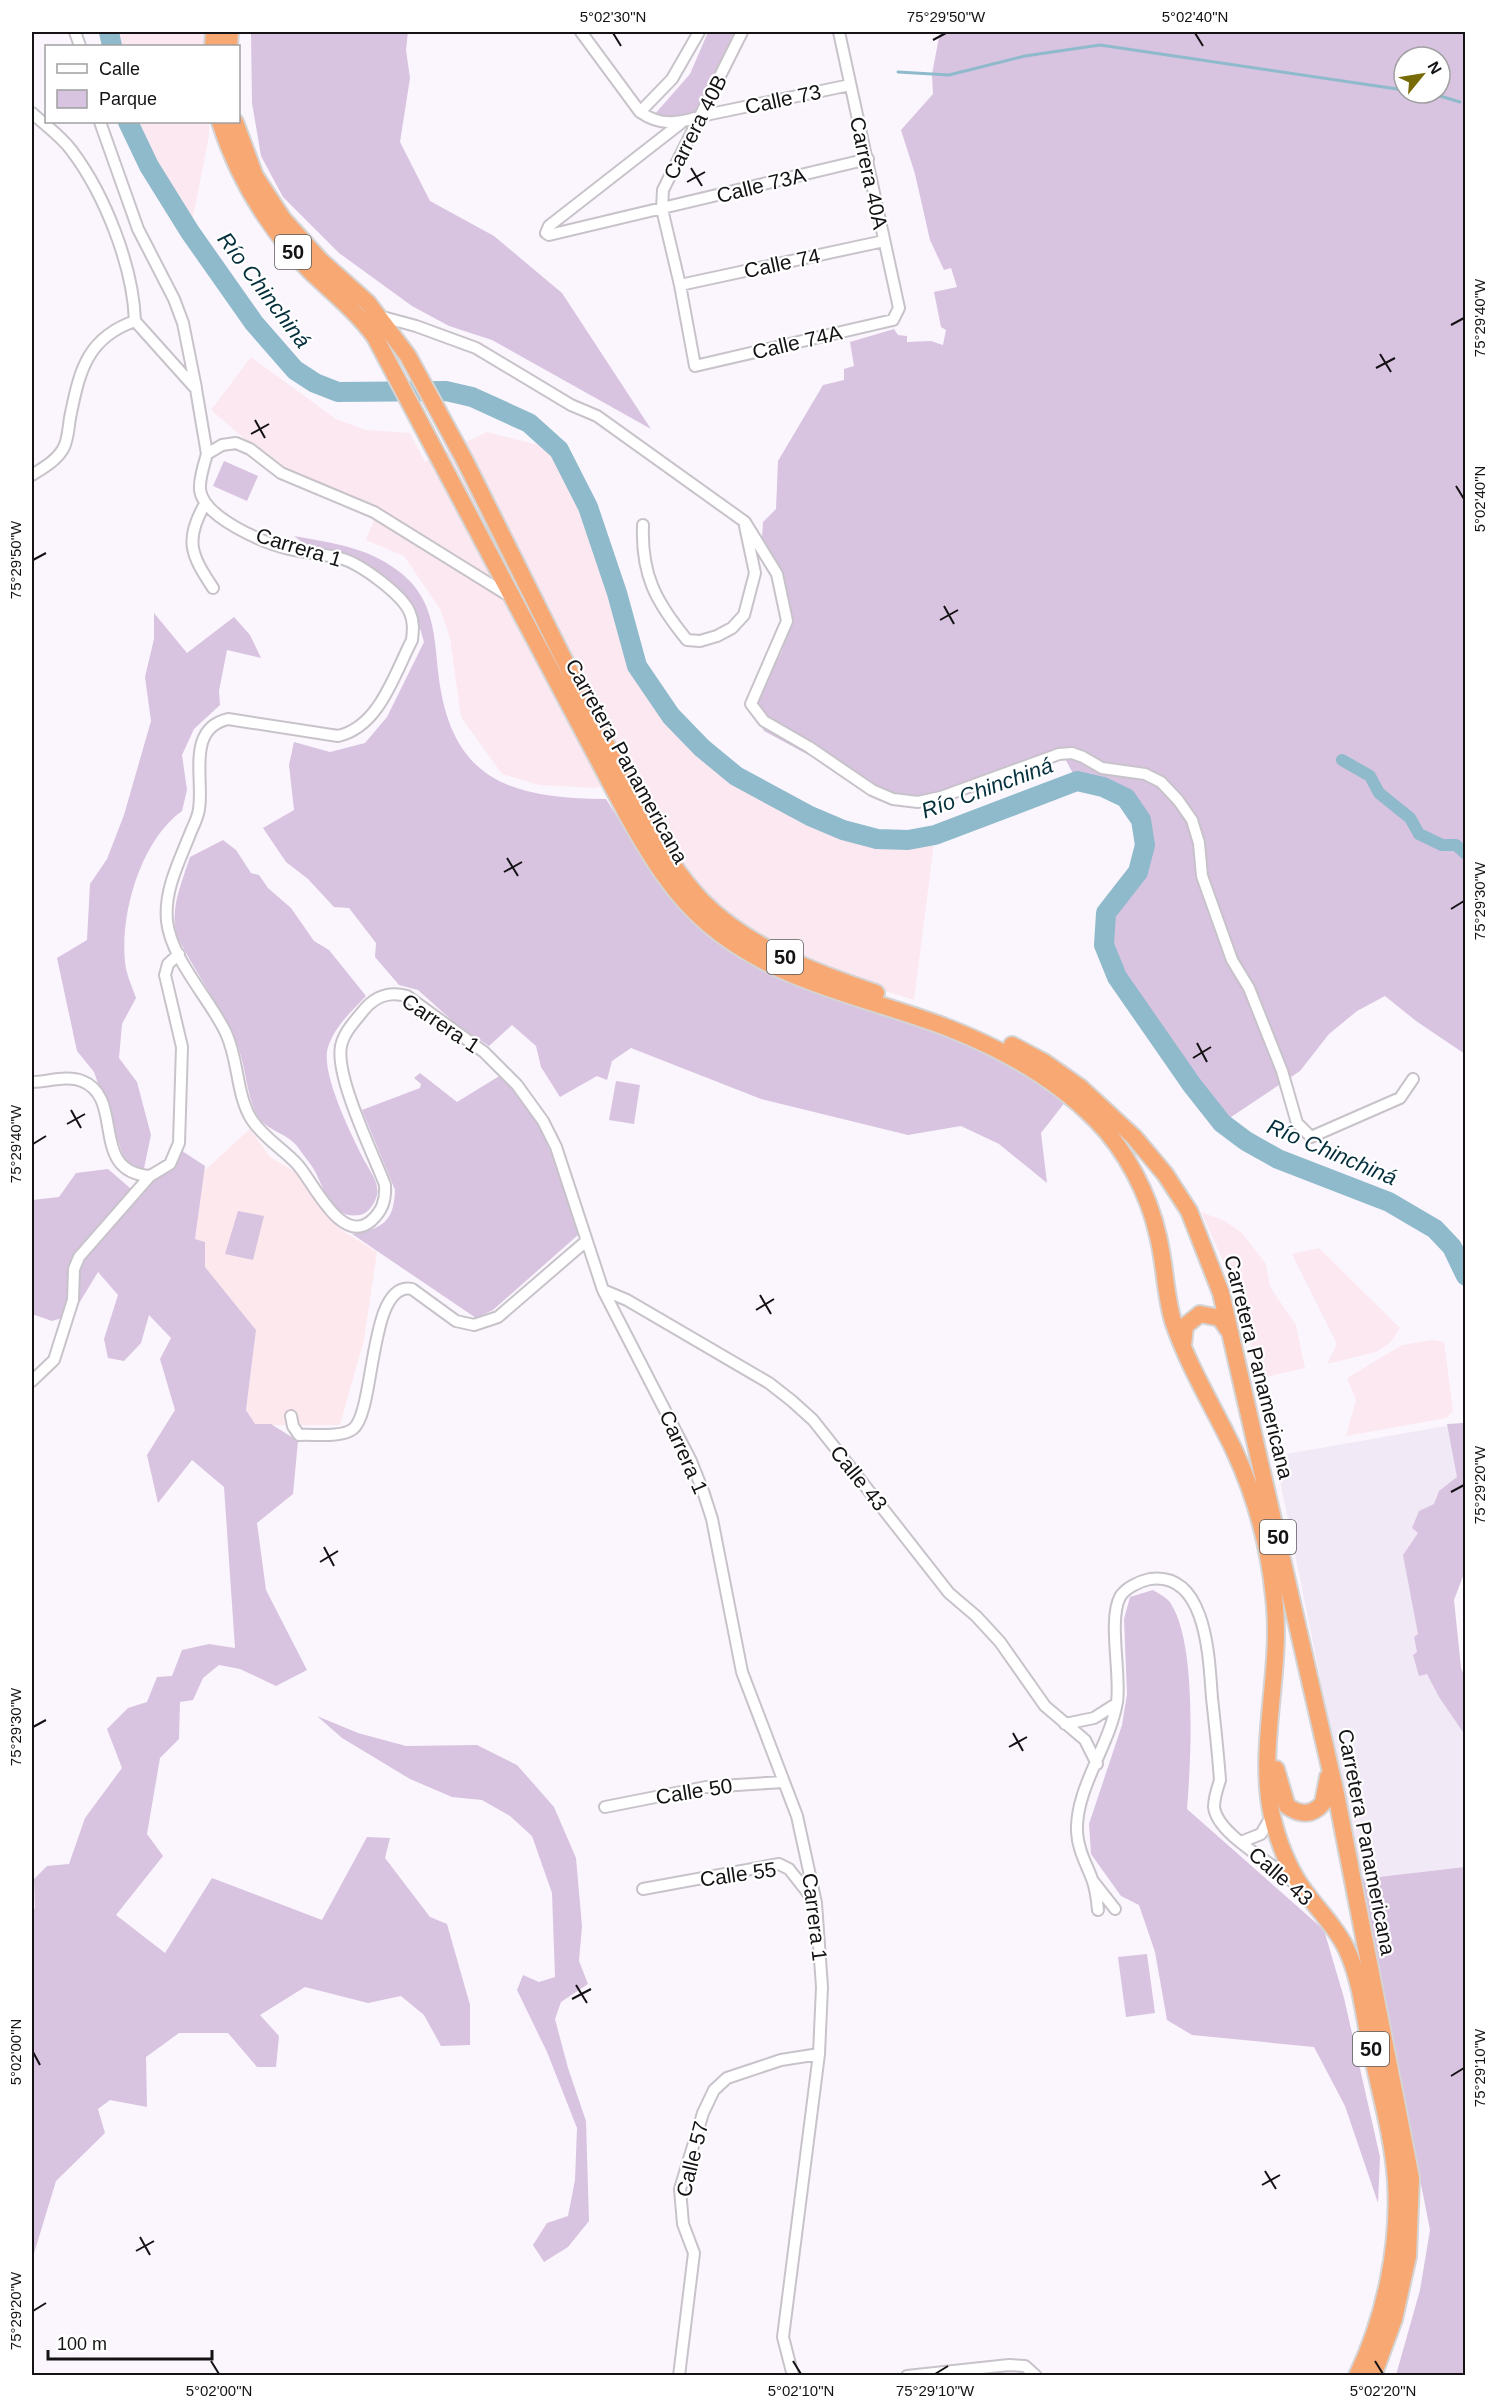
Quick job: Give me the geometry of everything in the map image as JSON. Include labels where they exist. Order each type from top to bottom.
[{"type":"highway","name":"Carretera Panamericana","points":[[220,123],[239,171],[264,214],[310,270],[358,315],[391,366],[628,818],[659,870],[677,894],[712,928],[780,970],[830,990],[949,1028],[1000,1051],[1035,1071],[1072,1097],[1099,1123],[1134,1175],[1148,1205],[1158,1235],[1172,1314],[1184,1346],[1235,1452],[1262,1525],[1270,1563],[1277,1631],[1270,1739],[1269,1791],[1272,1815],[1288,1863],[1320,1912],[1337,1933],[1354,1968],[1396,2179],[1396,2209],[1389,2276],[1370,2343],[1357,2376]]},
{"type":"highway","name":"Carretera Panamericana","points":[[234,123],[255,176],[283,219],[321,261],[379,316],[408,356],[456,444],[640,812],[671,863],[688,885],[720,917],[785,957],[831,978],[952,1018],[994,1036],[1044,1062],[1081,1088],[1134,1137],[1165,1174],[1189,1211],[1215,1275],[1329,1763],[1411,2178],[1408,2256],[1394,2319],[1373,2376]]},
{"type":"highway","points":[[1184,1346],[1185,1326],[1200,1314],[1220,1318],[1227,1325],[1230,1335]]},
{"type":"highway","points":[[1270,1739],[1279,1785],[1287,1806],[1296,1812],[1311,1812],[1323,1803],[1329,1763]]},
{"type":"street","points":[[587,33],[640,111],[672,79],[699,32]]},
{"type":"street","name":"Carrera 40B","points":[[695,366],[680,285],[662,209],[663,190],[742,32]]},
{"type":"street","name":"Carrera 40A","points":[[839,32],[899,308],[897,315]]},
{"type":"street","name":"Calle 73","points":[[640,111],[652,120],[681,123],[701,116],[850,85]]},
{"type":"street","points":[[32,113],[71,149],[99,198],[125,259],[134,302],[135,321],[196,389]]},
{"type":"street","points":[[100,123],[138,229],[174,299],[183,323],[207,454],[200,489],[205,504],[198,516],[191,540],[197,564],[213,588]]},
{"type":"street","name":"Calle 73A","points":[[681,123],[549,226],[546,229],[549,235],[868,159]]},
{"type":"street","name":"Calle 74","points":[[680,285],[884,241]]},
{"type":"street","name":"Calle 74A","points":[[695,366],[892,320],[897,315]]},
{"type":"street","points":[[379,316],[416,326],[476,348],[561,400],[597,416],[745,522],[777,574],[787,621],[784,632],[755,689],[751,704],[764,721],[809,747],[872,790],[893,799],[918,802],[941,798],[1059,754],[1072,753],[1102,768],[1144,774],[1161,782],[1192,820],[1199,843],[1202,876],[1232,960],[1249,988],[1278,1061],[1298,1123],[1311,1137],[1400,1098],[1413,1078]]},
{"type":"street","points":[[32,476],[57,458],[64,448],[71,413],[91,349],[118,327],[135,321]]},
{"type":"street","points":[[207,454],[222,445],[236,443],[250,449],[281,473],[374,512],[513,598]]},
{"type":"street","name":"Carrera 1","points":[[205,504],[215,514],[251,534],[286,548],[345,560],[367,572],[402,601],[410,613],[414,627],[412,640],[372,716],[352,733],[338,736],[228,718],[218,721],[204,736],[198,754],[199,811],[171,881],[167,906],[169,933],[226,1034],[244,1102],[251,1119],[263,1134],[309,1177],[329,1209],[340,1221],[353,1227],[367,1224],[377,1216],[386,1198],[385,1185],[343,1077],[339,1058],[342,1043],[349,1028],[368,1005],[380,996],[394,993],[407,996],[484,1052],[517,1085],[543,1121],[556,1147],[585,1242],[603,1290],[691,1461],[703,1491],[712,1520],[742,1672],[806,1851],[816,1903],[822,1978],[819,2054],[783,2337],[793,2376]]},
{"type":"street","points":[[643,525],[642,548],[655,597],[687,640],[700,641],[732,628],[744,615],[755,573],[744,530],[745,522]]},
{"type":"street","points":[[32,1381],[54,1360],[73,1300],[74,1269],[79,1257],[141,1176],[170,1164],[179,1143],[182,1047],[165,975],[168,964],[179,954]]},
{"type":"street","points":[[32,1082],[72,1078],[96,1089],[103,1101],[113,1151],[121,1164],[141,1176]]},
{"type":"street","points":[[291,1416],[293,1426],[299,1435],[351,1431],[361,1422],[373,1351],[386,1308],[394,1296],[404,1289],[412,1289],[456,1321],[474,1325],[498,1317],[585,1242]]},
{"type":"street","name":"Calle 43","points":[[603,1290],[627,1300],[769,1383],[813,1420],[949,1593],[976,1616],[1000,1642],[1045,1706],[1085,1740],[1097,1764]]},
{"type":"street","name":"Calle 43","points":[[1097,1764],[1109,1734],[1117,1703],[1119,1682],[1116,1613],[1120,1596],[1133,1585],[1151,1579],[1167,1580],[1186,1591],[1206,1631],[1220,1780],[1214,1808],[1217,1818],[1240,1842],[1275,1866],[1320,1912]]},
{"type":"street","points":[[1065,1724],[1094,1718],[1117,1703]]},
{"type":"street","points":[[1097,1764],[1081,1801],[1077,1830],[1081,1856],[1093,1881],[1098,1910]]},
{"type":"street","name":"Calle 50","points":[[605,1807],[706,1787],[783,1782]]},
{"type":"street","name":"Calle 43","points":[[1240,1842],[1261,1834],[1272,1815]]},
{"type":"street","name":"Calle 55","points":[[643,1889],[778,1864],[789,1869],[816,1903]]},
{"type":"street","points":[[1093,1881],[1109,1898],[1114,1909]]},
{"type":"street","name":"Calle 57","points":[[679,2376],[694,2253],[683,2224],[680,2189],[703,2113],[714,2090],[728,2078],[781,2060],[819,2054]]},
{"type":"street","points":[[907,2376],[1009,2365],[1025,2366],[1036,2376]]},
{"type":"shaded area","points":[[109,32],[209,32],[209,45],[112,45]]},
{"type":"shaded area","points":[[128,123],[209,123],[209,136],[190,232],[149,166]]},
{"type":"shaded area","points":[[251,357],[336,419],[366,430],[410,433],[425,462],[487,432],[559,450],[588,507],[617,593],[637,666],[671,716],[702,748],[736,776],[810,816],[843,830],[877,839],[908,840],[935,835],[914,1000],[837,976],[765,942],[723,911],[685,868],[631,776],[596,788],[539,785],[502,774],[461,717],[450,638],[440,609],[404,556],[366,540],[378,510],[280,469],[211,410]]},
{"type":"shaded area","points":[[250,1129],[270,1157],[306,1178],[338,1228],[377,1252],[364,1340],[340,1425],[255,1425],[246,1410],[256,1330],[205,1267],[205,1242],[195,1239],[204,1171]]},
{"type":"shaded area","points":[[1201,1212],[1225,1221],[1242,1233],[1266,1264],[1270,1287],[1296,1325],[1305,1368],[1266,1377],[1258,1373],[1234,1285]]},
{"type":"shaded area","points":[[1319,1248],[1400,1328],[1390,1343],[1376,1352],[1327,1364],[1337,1344],[1292,1254]]},
{"type":"shaded area","points":[[1433,1340],[1444,1342],[1453,1411],[1446,1418],[1346,1436],[1356,1400],[1347,1378],[1402,1345]]},
{"type":"shaded area","points":[[1463,1423],[1465,1475],[1429,1543],[1465,1722],[1465,1867],[1361,1879],[1275,1456]]},
{"type":"green space","points":[[251,32],[408,32],[406,50],[410,78],[400,142],[430,201],[494,236],[562,293],[651,429],[492,340],[449,326],[412,306],[339,253],[283,197],[261,156],[252,103]]},
{"type":"green space","points":[[708,32],[734,32],[696,113],[678,120],[654,115],[690,74]]},
{"type":"green space","points":[[940,32],[1465,32],[1465,1054],[1416,1021],[1385,996],[1357,1011],[1329,1034],[1300,1071],[1222,1123],[1175,1063],[1137,1009],[1109,961],[1104,945],[1103,933],[1108,914],[1137,873],[1144,854],[1142,823],[1138,813],[1125,798],[1108,789],[1077,781],[1062,753],[932,803],[888,798],[764,731],[755,715],[755,703],[782,651],[787,623],[762,537],[763,522],[776,509],[778,461],[823,385],[844,380],[844,369],[854,366],[850,342],[894,329],[898,335],[907,336],[907,342],[931,341],[943,345],[946,330],[941,327],[934,292],[957,287],[951,268],[944,270],[930,240],[915,174],[901,130],[933,94],[932,74]]},
{"type":"green space","points":[[224,461],[258,476],[247,501],[213,486]]},
{"type":"green space","points":[[294,536],[348,547],[373,556],[397,570],[418,591],[430,615],[445,708],[456,737],[471,759],[490,776],[513,787],[540,794],[606,799],[654,875],[777,976],[826,996],[944,1034],[996,1057],[1032,1077],[1066,1101],[1041,1133],[1047,1183],[999,1144],[961,1126],[908,1135],[761,1099],[631,1048],[612,1061],[607,1080],[597,1076],[560,1097],[541,1067],[536,1046],[512,1025],[489,1046],[456,1024],[418,990],[399,985],[375,957],[376,943],[349,908],[334,907],[308,879],[286,862],[263,828],[294,810],[289,765],[294,742],[330,752],[365,743],[387,717],[424,642],[413,605],[388,579],[353,556],[306,545]]},
{"type":"green space","points":[[154,613],[187,653],[234,617],[250,635],[261,658],[227,650],[219,691],[220,705],[194,729],[182,755],[187,790],[182,811],[155,840],[136,879],[130,900],[124,943],[125,962],[136,998],[122,1024],[119,1058],[137,1082],[151,1135],[143,1173],[126,1164],[94,1072],[77,1051],[57,958],[87,940],[90,884],[107,859],[124,815],[151,721],[145,677],[154,639]]},
{"type":"green space","points":[[223,840],[236,850],[251,873],[259,875],[268,888],[291,908],[314,941],[329,950],[366,996],[335,1032],[328,1047],[327,1058],[328,1072],[338,1103],[377,1186],[375,1201],[363,1214],[350,1215],[335,1207],[313,1168],[297,1146],[264,1124],[256,1113],[241,1055],[233,1036],[177,935],[175,909],[190,857]]},
{"type":"green space","points":[[420,1073],[457,1102],[501,1075],[517,1093],[541,1130],[550,1150],[578,1235],[493,1310],[476,1318],[352,1234],[371,1230],[389,1217],[395,1190],[362,1110],[420,1088],[421,1084],[414,1078]]},
{"type":"green space","points":[[616,1081],[640,1085],[634,1124],[609,1120]]},
{"type":"green space","points":[[179,1149],[205,1166],[195,1239],[205,1242],[205,1267],[256,1330],[246,1410],[255,1424],[271,1424],[298,1441],[293,1494],[257,1523],[266,1590],[307,1670],[276,1686],[240,1669],[219,1665],[203,1678],[193,1700],[180,1702],[179,1739],[160,1758],[147,1834],[163,1856],[116,1915],[165,1953],[212,1878],[322,1920],[367,1837],[390,1838],[385,1858],[430,1917],[447,1924],[470,2005],[470,2045],[441,2046],[424,2015],[401,1996],[368,2003],[305,1987],[260,2015],[279,2036],[276,2067],[257,2067],[228,2033],[179,2033],[146,2057],[147,2107],[110,2100],[98,2109],[105,2133],[56,2181],[32,2260],[32,1907],[35,1909],[34,1879],[47,1866],[69,1864],[85,1818],[122,1768],[107,1729],[128,1708],[147,1702],[157,1677],[172,1676],[182,1650],[209,1644],[235,1648],[224,1487],[192,1460],[158,1503],[147,1455],[175,1410],[160,1359],[171,1338],[149,1315],[141,1343],[124,1361],[108,1358],[104,1339],[118,1295],[98,1272],[72,1315],[52,1321],[32,1314],[32,1200],[59,1197],[76,1173],[108,1169],[130,1188],[149,1181]]},
{"type":"green space","points":[[238,1211],[264,1216],[253,1260],[225,1254]]},
{"type":"green space","points":[[1463,1423],[1465,1571],[1454,1600],[1461,1668],[1465,1677],[1465,1735],[1439,1697],[1427,1674],[1419,1676],[1413,1655],[1417,1652],[1414,1637],[1418,1634],[1403,1555],[1418,1533],[1412,1528],[1419,1511],[1434,1504],[1439,1491],[1457,1477],[1447,1424]]},
{"type":"green space","points":[[1153,1590],[1171,1604],[1179,1622],[1185,1646],[1189,1674],[1191,1734],[1187,1809],[1324,1930],[1344,1998],[1380,2157],[1378,2203],[1345,2106],[1314,2047],[1192,2035],[1167,2020],[1155,1952],[1139,1905],[1121,1896],[1091,1854],[1089,1824],[1122,1725],[1127,1694],[1124,1619],[1130,1597]]},
{"type":"green space","points":[[317,1716],[358,1733],[406,1746],[477,1745],[517,1765],[554,1807],[576,1858],[582,1926],[579,1961],[588,1984],[561,2002],[555,2019],[568,2068],[586,2121],[589,2221],[568,2247],[544,2262],[533,2245],[547,2223],[568,2216],[575,2180],[577,2128],[547,2052],[517,1990],[523,1975],[539,1982],[555,1977],[552,1893],[532,1836],[510,1816],[482,1800],[452,1797],[410,1779],[342,1738]]},
{"type":"green space","points":[[1465,1867],[1465,2375],[1396,2375],[1420,2290],[1430,2230],[1361,1879]]},
{"type":"green space","points":[[1147,1954],[1155,2013],[1126,2017],[1118,1957]]},
{"type":"waterway","name":"Río Chinchiná","points":[[109,32],[112,45]]},
{"type":"waterway","points":[[898,72],[949,75],[1025,56],[1100,45],[1392,88]]},
{"type":"waterway","points":[[1452,100],[1460,102]]},
{"type":"waterway","name":"Río Chinchiná","points":[[128,123],[149,166],[190,232],[254,323],[295,370],[315,383],[338,392],[446,391],[472,397],[529,423],[559,450],[588,507],[617,593],[637,666],[671,716],[702,748],[736,776],[810,816],[843,830],[877,839],[908,840],[935,835],[1077,781],[1103,787],[1126,798],[1141,820],[1145,845],[1138,872],[1106,913],[1104,945],[1117,977],[1192,1085],[1222,1123],[1246,1141],[1278,1159],[1389,1202],[1435,1229],[1452,1247],[1466,1276]]},
{"type":"waterway","points":[[1342,760],[1370,776],[1379,793],[1410,818],[1419,834],[1442,845],[1456,845],[1466,854]]}]
